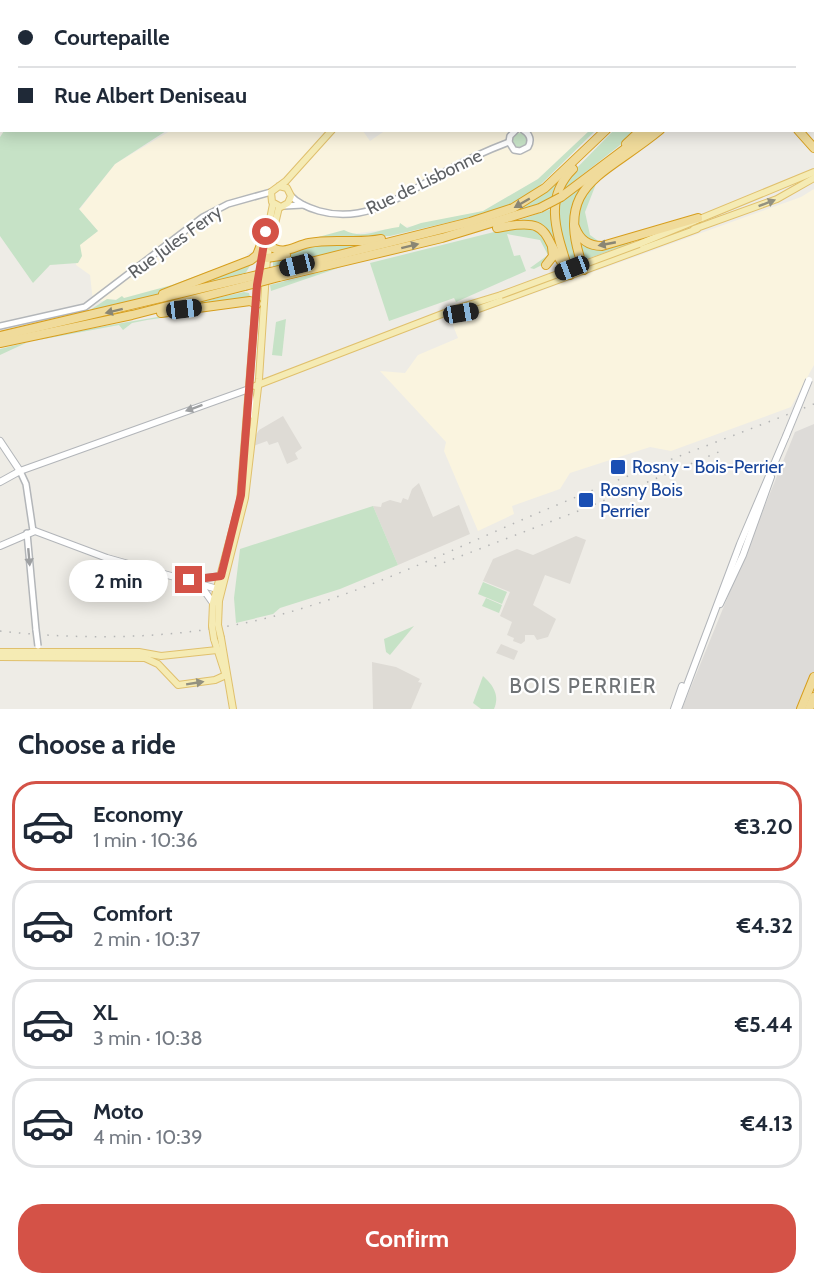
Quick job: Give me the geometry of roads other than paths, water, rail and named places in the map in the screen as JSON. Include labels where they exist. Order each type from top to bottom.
[{"type":"highway","points":[[566,169],[596,132]]},
{"type":"highway","points":[[279,274],[513,208],[545,188],[604,132]]},
{"type":"highway","points":[[569,273],[554,225],[555,195],[563,179],[611,132]]},
{"type":"highway","points":[[584,181],[639,132]]},
{"type":"highway","points":[[0,336],[481,227],[540,208],[584,181],[647,132]]},
{"type":"highway","points":[[584,270],[575,243],[573,220],[576,202],[582,193],[658,132]]},
{"type":"highway","points":[[800,132],[814,148]]},
{"type":"highway","points":[[573,220],[579,236],[595,246],[613,244],[698,218]]},
{"type":"highway","points":[[481,227],[495,229],[526,224],[541,228],[551,239],[561,262],[569,273]]},
{"type":"highway","points":[[155,301],[160,296],[251,260],[259,252],[266,232]]},
{"type":"highway","points":[[269,245],[277,251],[286,251],[314,242],[376,240],[424,232]]},
{"type":"highway","points":[[546,265],[553,256],[551,239]]},
{"type":"highway","points":[[267,258],[293,253],[314,242]]},
{"type":"highway","points":[[251,260],[260,265]]},
{"type":"highway","points":[[0,343],[132,315],[245,282]]},
{"type":"highway","points":[[132,315],[259,298]]},
{"type":"highway","points":[[801,709],[814,677]]},
{"type":"highway","points":[[809,709],[814,697]]},
{"type":"main road","points":[[223,578],[240,501],[255,323],[266,274],[277,205],[271,192],[330,132]]},
{"type":"main road","points":[[233,709],[215,625],[213,603],[223,578],[246,498],[253,415],[260,382],[260,265],[266,232],[277,205],[290,193],[290,183],[297,171],[336,132]]},
{"type":"main road","points":[[0,482],[20,471],[249,389],[260,382],[639,244],[814,172]]},
{"type":"main road","points":[[444,314],[473,311],[569,273],[584,270],[697,229],[777,199],[814,178]]},
{"type":"main road","points":[[279,186],[290,193]]},
{"type":"main road","points":[[639,244],[697,229]]},
{"type":"main road","points":[[260,265],[267,258]]},
{"type":"main road","points":[[260,265],[266,274]]},
{"type":"main road","points":[[255,323],[255,369],[260,382]]},
{"type":"main road","points":[[677,707],[746,530],[809,380],[814,374]]},
{"type":"main road","points":[[249,389],[253,415]]},
{"type":"main road","points":[[0,441],[20,471]]},
{"type":"main road","points":[[0,546],[30,532],[153,572],[219,590]]},
{"type":"main road","points":[[153,572],[156,568],[186,580],[223,578]]},
{"type":"main road","points":[[198,584],[213,603]]},
{"type":"main road","points":[[215,625],[219,590]]},
{"type":"main road","points":[[218,639],[217,650],[226,675]]},
{"type":"main road","points":[[0,652],[161,656],[217,650]]},
{"type":"main road","points":[[0,657],[39,652]]},
{"type":"main road","points":[[144,655],[158,664],[178,685],[215,680],[226,675]]},
{"type":"main road","points":[[158,664],[161,656]]},
{"type":"main road","points":[[677,707],[686,676],[694,662]]},
{"type":"main road","points":[[215,680],[228,687]]},
{"type":"street","points":[[509,142],[514,132]]},
{"type":"street","name":"Rue de Lisbonne","points":[[277,205],[303,205],[341,215],[373,211],[463,162],[509,142],[514,150],[526,149],[530,138],[525,132]]},
{"type":"street","name":"Rue Jules Ferry","points":[[0,326],[85,308],[203,217],[234,202],[271,192]]},
{"type":"street","name":"Rue de Lisbonne","points":[[290,193],[303,205]]},
{"type":"street","name":"Rue Jules Ferry","points":[[257,197],[277,205]]},
{"type":"street","points":[[20,471],[26,484],[30,532],[30,580],[39,652]]},
{"type":"railway","points":[[0,631],[69,636],[138,636],[242,624],[311,606],[382,580],[589,492],[814,404]]},
{"type":"railway","points":[[435,566],[586,508],[721,451]]},
{"type":"place","name":"Rosny - Bois-Perrier","points":[[618,467]]},
{"type":"place","name":"Rosny Bois Perrier","points":[[586,500]]},
{"type":"district","name":"BOIS PERRIER","points":[[583,685]]}]
